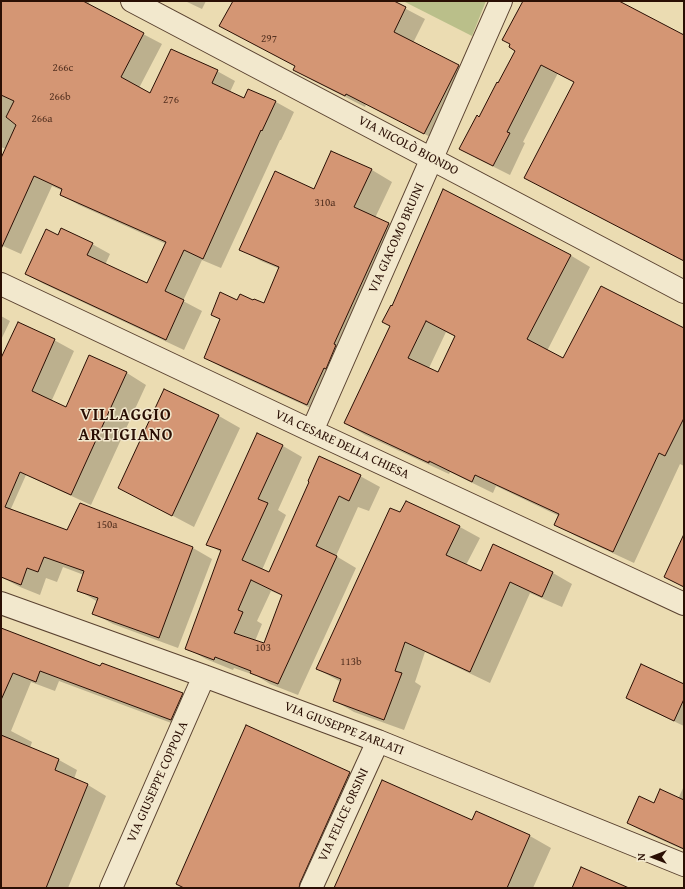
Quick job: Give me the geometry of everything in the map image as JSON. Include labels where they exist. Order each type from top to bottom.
[{"type":"street","name":"VIA NICOLÒ BIONDO","points":[[132,1],[684,292]]},
{"type":"street","name":"VIA GIACOMO BRUINI","points":[[312,431],[501,1]]},
{"type":"street","name":"VIA CESARE DELLA CHIESA","points":[[1,284],[684,604]]},
{"type":"street","name":"VIA GIUSEPPE ZARLATI","points":[[1,603],[204,676],[378,741],[684,865]]},
{"type":"street","name":"VIA GIUSEPPE COPPOLA","points":[[111,888],[204,676]]},
{"type":"street","name":"VIA FELICE ORSINI","points":[[311,888],[378,741]]},
{"type":"green space","points":[[403,1],[486,1],[472,36]]},
{"type":"building","points":[[1,1],[83,1],[144,33],[121,77],[150,93],[171,49],[218,70],[212,83],[244,98],[248,89],[276,101],[262,131],[261,130],[203,259],[184,250],[165,291],[184,300],[166,340],[25,274],[46,229],[58,235],[61,228],[93,243],[87,255],[147,283],[166,242],[60,195],[62,189],[34,176],[1,249],[1,158],[16,125],[6,117],[14,101],[1,95]]},
{"type":"building","points":[[233,1],[394,1],[406,7],[394,32],[459,65],[424,134],[346,94],[345,96],[293,70],[295,66],[219,26]]},
{"type":"building","points":[[523,1],[619,1],[684,35],[684,261],[524,178],[574,82],[541,65],[507,132],[510,133],[493,166],[459,149],[477,115],[479,117],[515,51],[509,47],[510,44],[502,40]]},
{"type":"building","points":[[331,151],[372,169],[354,207],[389,223],[334,344],[336,345],[326,369],[324,368],[307,405],[204,358],[220,319],[211,315],[220,292],[237,300],[240,294],[264,303],[279,267],[239,250],[275,171],[314,189]]},
{"type":"building","points":[[443,189],[571,255],[527,339],[563,358],[601,286],[684,328],[684,418],[665,456],[659,453],[613,552],[554,525],[559,514],[475,475],[472,482],[344,423],[390,326],[382,322],[391,305],[392,306]],"holes":[[[426,321],[455,336],[438,372],[408,358]]]},
{"type":"building","points":[[18,322],[55,339],[32,391],[66,407],[89,355],[127,372],[71,495],[20,472],[5,507],[67,530],[80,503],[193,547],[159,638],[92,614],[98,598],[77,591],[84,571],[44,557],[38,572],[27,568],[21,585],[1,577],[1,358]]},
{"type":"building","points":[[164,389],[219,415],[172,516],[118,488]]},
{"type":"building","points":[[257,433],[283,445],[258,499],[268,503],[242,560],[269,572],[319,456],[361,475],[349,501],[339,496],[316,546],[337,556],[278,684],[250,673],[251,671],[215,657],[214,660],[185,649],[221,550],[206,545]],"holes":[[[251,580],[282,595],[264,643],[234,633],[243,612],[238,610]]]},
{"type":"building","points":[[406,501],[460,526],[446,555],[481,571],[493,544],[553,572],[542,597],[510,582],[470,672],[405,642],[395,671],[402,673],[384,720],[333,701],[341,679],[316,669],[390,508],[400,512]]},
{"type":"building","points":[[684,534],[684,587],[664,577]]},
{"type":"building","points":[[1,628],[100,666],[102,663],[183,693],[171,720],[40,671],[36,682],[13,673],[1,700]]},
{"type":"building","points":[[641,664],[684,684],[684,699],[674,721],[626,698]]},
{"type":"building","points":[[246,725],[350,772],[299,888],[184,888],[176,884]]},
{"type":"building","points":[[1,735],[59,759],[55,770],[88,784],[46,888],[1,888]]},
{"type":"building","points":[[382,780],[472,820],[476,811],[530,835],[507,888],[334,888]]},
{"type":"building","points":[[660,789],[684,800],[684,849],[627,823],[639,796],[654,803]]},
{"type":"building","points":[[581,867],[629,888],[572,888]]},
{"type":"district","name":"VILLAGGIO ARTIGIANO","points":[[126,426]]}]
